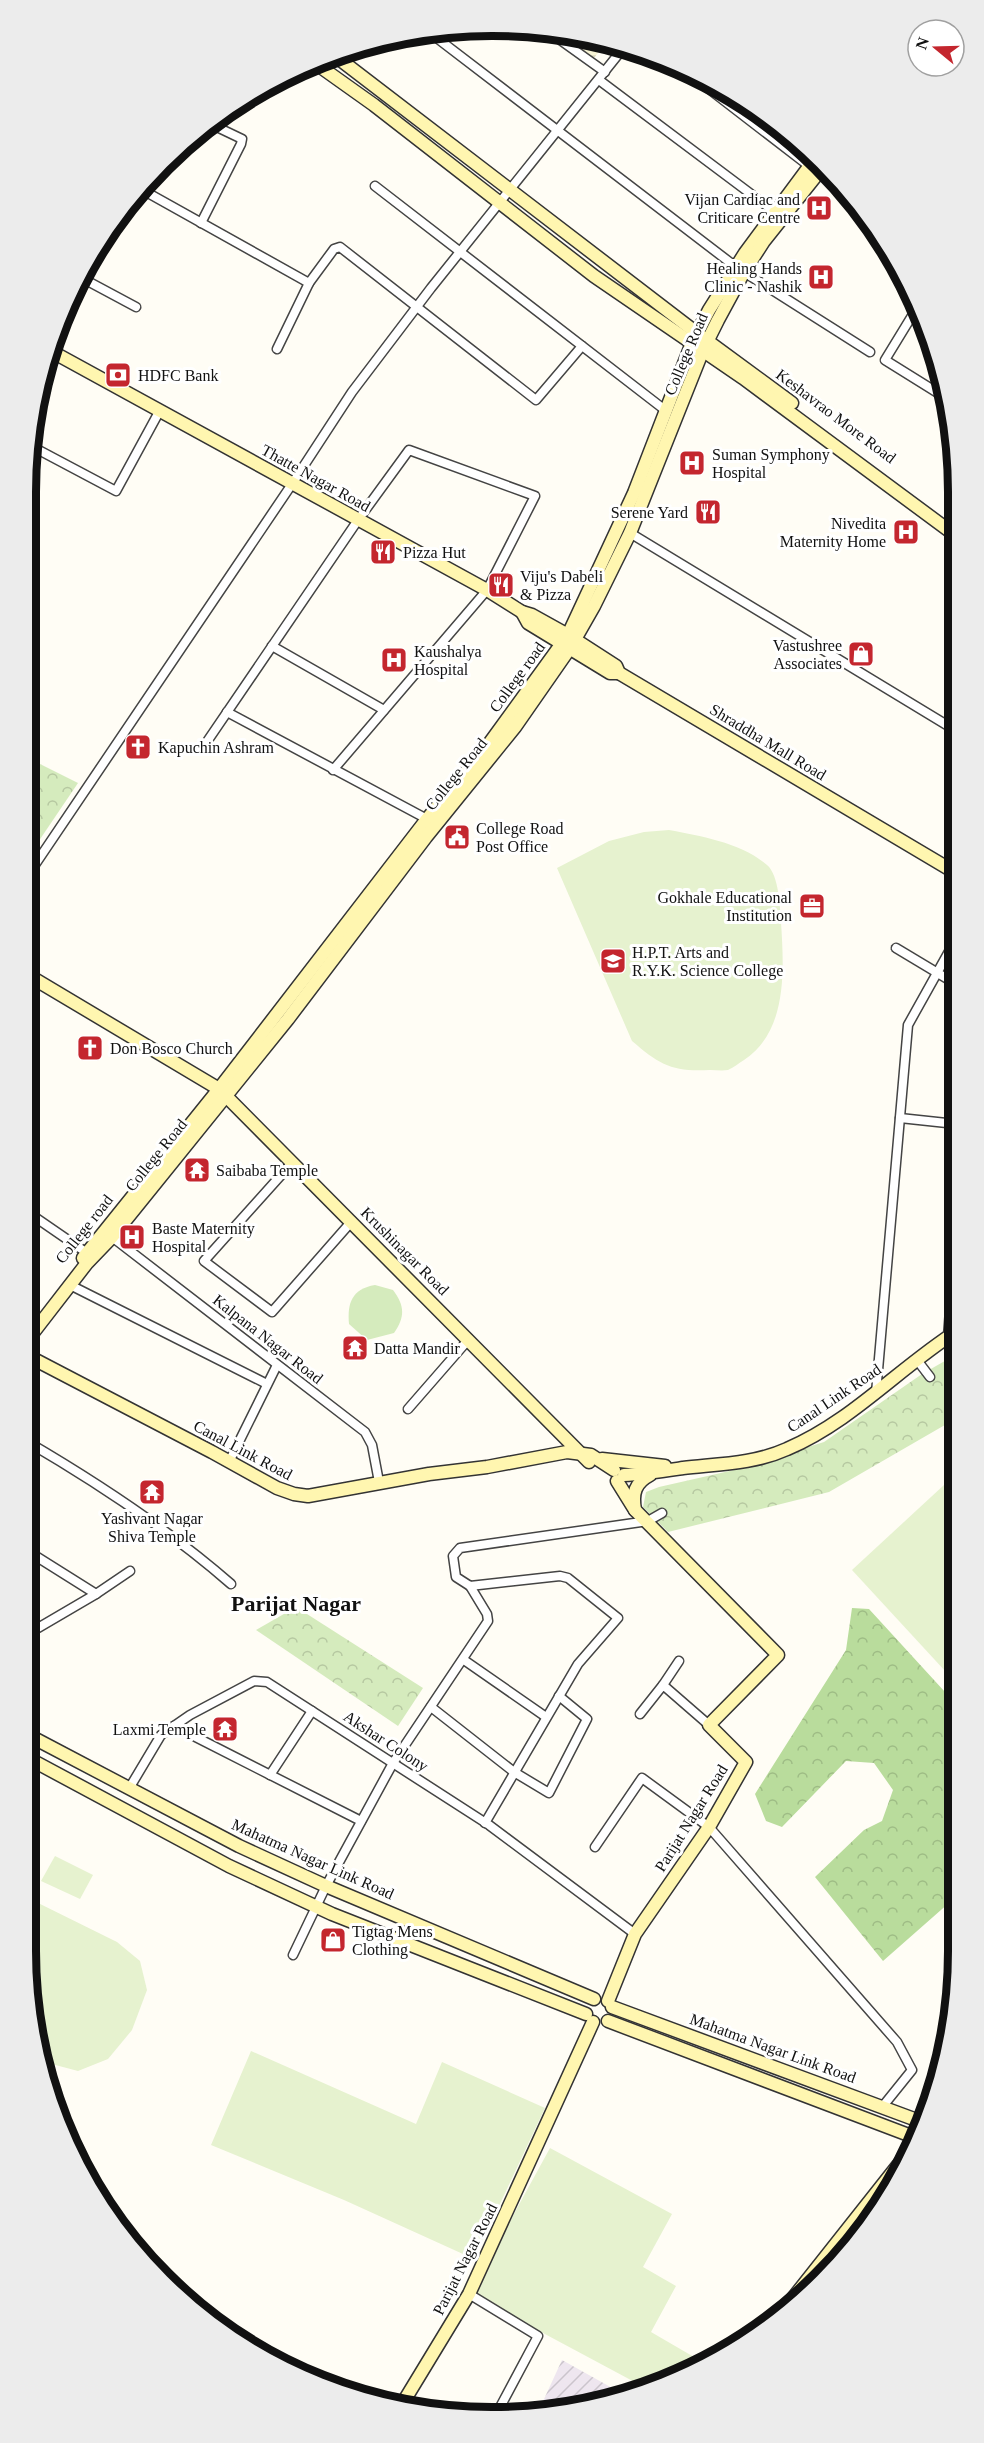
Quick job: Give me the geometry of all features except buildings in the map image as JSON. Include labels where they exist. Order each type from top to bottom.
[{"type":"street","points":[[439,39],[740,269],[870,352]]},
{"type":"street","points":[[563,42],[605,72]]},
{"type":"street","points":[[36,863],[352,392],[460,251],[619,54]]},
{"type":"street","points":[[342,61],[510,190],[700,342],[948,530]]},
{"type":"street","points":[[323,69],[374,105],[594,276],[700,342]]},
{"type":"street","points":[[599,80],[775,212]]},
{"type":"street","points":[[731,104],[794,150]]},
{"type":"street","points":[[201,223],[242,139],[219,128]]},
{"type":"street","name":"College road","points":[[36,1318],[87,1253],[223,1092],[427,819],[486,748],[568,641],[639,495],[665,410],[700,342],[709,310],[740,269],[775,212],[810,166]]},
{"type":"street","points":[[740,269],[818,174]]},
{"type":"street","points":[[375,186],[665,410]]},
{"type":"street","points":[[148,193],[309,283]]},
{"type":"street","points":[[277,349],[309,283],[334,249],[340,247],[536,400],[582,346]]},
{"type":"street","points":[[88,281],[136,307]]},
{"type":"street","points":[[912,315],[885,360],[936,392]]},
{"type":"street","name":"College Road","points":[[36,1329],[112,1237],[223,1092],[275,1036],[426,837],[515,727],[568,641],[594,606],[630,533],[639,495],[700,342]]},
{"type":"street","name":"Keshavrao More Road","points":[[700,342],[948,521]]},
{"type":"street","name":"Thatte Nagar Road","points":[[57,355],[487,590],[522,612],[528,623],[568,641]]},
{"type":"street","points":[[38,450],[116,491],[159,412]]},
{"type":"street","points":[[202,749],[358,520],[410,450],[535,496],[487,590],[333,770]]},
{"type":"street","points":[[630,533],[948,726]]},
{"type":"street","name":"Shraddha Mall Road","points":[[568,641],[616,666],[619,673],[948,868]]},
{"type":"street","points":[[273,646],[384,710]]},
{"type":"street","points":[[227,712],[427,819]]},
{"type":"street","points":[[896,948],[948,979]]},
{"type":"street","points":[[876,1393],[908,1025],[948,953]]},
{"type":"street","name":"Krushinagar Road","points":[[36,980],[223,1092],[291,1164],[352,1221],[565,1439],[589,1457]]},
{"type":"street","points":[[900,1118],[948,1123]]},
{"type":"street","points":[[291,1164],[204,1261],[272,1312],[352,1221]]},
{"type":"street","points":[[36,1220],[87,1253]]},
{"type":"street","name":"Kalpana Nagar Road","points":[[112,1237],[365,1432],[372,1445],[379,1482]]},
{"type":"street","points":[[70,1285],[267,1384]]},
{"type":"street","name":"Canal Link Road","points":[[36,1356],[51,1368],[277,1488],[308,1496],[379,1482],[487,1467],[567,1452],[656,1468],[682,1468],[762,1458],[786,1450],[809,1438],[876,1393],[948,1337]]},
{"type":"street","points":[[408,1409],[469,1340]]},
{"type":"street","points":[[917,1360],[930,1377]]},
{"type":"street","points":[[229,1462],[277,1365]]},
{"type":"street","points":[[36,1448],[75,1470],[190,1549],[231,1584]]},
{"type":"street","points":[[589,1457],[618,1475],[634,1505],[648,1521],[778,1655],[709,1725],[663,1685]]},
{"type":"street","points":[[634,1505],[639,1483],[656,1468]]},
{"type":"street","name":"Canal Link Road","points":[[618,1475],[656,1468]]},
{"type":"street","points":[[293,1955],[326,1886],[393,1763],[488,1621],[487,1614],[470,1586],[456,1577],[453,1556],[460,1548],[648,1521],[662,1514]]},
{"type":"street","points":[[36,1556],[96,1594]]},
{"type":"street","points":[[36,1629],[130,1571]]},
{"type":"street","points":[[470,1586],[560,1576],[568,1578],[618,1618],[578,1664],[485,1823]]},
{"type":"street","points":[[464,1660],[546,1717]]},
{"type":"street","points":[[640,1714],[679,1661]]},
{"type":"street","name":"Akshar Colony","points":[[129,1787],[161,1736],[174,1726],[254,1681],[267,1682],[485,1823],[635,1934]]},
{"type":"street","points":[[431,1707],[514,1772],[549,1792],[587,1719],[559,1696]]},
{"type":"street","points":[[270,1775],[312,1710]]},
{"type":"street","name":"Parijat Nagar Road","points":[[610,2004],[635,1934],[709,1827],[747,1762],[709,1725]]},
{"type":"street","points":[[174,1726],[360,1821]]},
{"type":"street","name":"Mahatma Nagar Link Road","points":[[36,1739],[239,1846],[326,1886],[594,1999]]},
{"type":"street","points":[[36,1762],[229,1866],[316,1906],[600,2024],[608,2021],[610,2004],[601,1997],[594,1999],[587,2005],[589,2018]]},
{"type":"street","points":[[595,1847],[642,1778],[709,1827],[897,2042],[912,2070],[883,2106]]},
{"type":"street","name":"Mahatma Nagar Link Road","points":[[610,2004],[916,2119]]},
{"type":"street","name":"Parijat Nagar Road","points":[[406,2398],[469,2294],[589,2018]]},
{"type":"street","name":"Mahatma Nagar Link Road","points":[[608,2021],[909,2135]]},
{"type":"street","points":[[808,2279],[886,2180]]},
{"type":"street","points":[[469,2294],[538,2336],[500,2407]]},
{"type":"shaded area","points":[[575,44],[601,50],[594,58]]},
{"type":"shaded area","points":[[562,2360],[615,2390],[581,2398],[542,2404]]},
{"type":"green space","points":[[36,762],[78,783],[36,845]]},
{"type":"green space","points":[[669,830],[721,842],[746,851],[767,865],[776,883],[783,959],[776,1016],[769,1033],[758,1048],[728,1070],[676,1068],[659,1061],[632,1041],[557,868],[609,841],[644,832]]},
{"type":"green space","points":[[375,1285],[393,1290],[400,1301],[402,1317],[394,1333],[367,1340],[349,1324],[350,1303],[361,1290]]},
{"type":"green space","points":[[948,1359],[948,1423],[829,1492],[668,1532],[643,1507],[646,1492],[659,1487],[734,1470],[824,1442],[922,1374]]},
{"type":"green space","points":[[948,1481],[948,1674],[852,1570]]},
{"type":"green space","points":[[296,1607],[423,1688],[398,1726],[256,1630]]},
{"type":"green space","points":[[852,1608],[869,1609],[948,1693],[948,1904],[883,1961],[815,1877],[864,1830],[882,1821],[893,1790],[874,1763],[846,1761],[782,1827],[766,1821],[755,1794],[846,1650]]},
{"type":"green space","points":[[55,1856],[93,1875],[80,1899],[41,1881]]},
{"type":"green space","points":[[36,1902],[117,1942],[140,1961],[147,1990],[132,2030],[108,2059],[78,2071],[51,2064],[40,2011],[37,1981]]},
{"type":"green space","points":[[251,2051],[416,2124],[442,2062],[545,2108],[474,2259],[344,2200],[211,2145]]},
{"type":"green space","points":[[550,2148],[672,2214],[643,2267],[676,2286],[651,2332],[694,2357],[692,2361],[637,2383],[470,2294]]},
{"type":"place","name":"Vijan Cardiac and Criticare Centre","points":[[819,208]]},
{"type":"place","name":"Healing Hands Clinic - Nashik","points":[[821,277]]},
{"type":"place","name":"HDFC Bank","points":[[118,375]]},
{"type":"place","name":"Suman Symphony Hospital","points":[[692,463]]},
{"type":"place","name":"Serene Yard","points":[[708,512]]},
{"type":"place","name":"Nivedita Maternity Home","points":[[906,532]]},
{"type":"place","name":"Pizza Hut","points":[[383,552]]},
{"type":"place","name":"Viju's Dabeli & Pizza","points":[[501,585]]},
{"type":"place","name":"Vastushree Associates","points":[[861,654]]},
{"type":"place","name":"Kaushalya Hospital","points":[[394,660]]},
{"type":"place","name":"Kapuchin Ashram","points":[[138,747]]},
{"type":"place","name":"College Road Post Office","points":[[457,837]]},
{"type":"place","name":"Gokhale Educational Institution","points":[[812,906]]},
{"type":"place","name":"H.P.T. Arts and R.Y.K. Science College","points":[[613,961]]},
{"type":"place","name":"Don Bosco Church","points":[[90,1048]]},
{"type":"place","name":"Saibaba Temple","points":[[197,1170]]},
{"type":"place","name":"Baste Maternity Hospital","points":[[132,1237]]},
{"type":"place","name":"Datta Mandir","points":[[355,1348]]},
{"type":"place","name":"Yashvant Nagar Shiva Temple","points":[[152,1492]]},
{"type":"place","name":"Laxmi Temple","points":[[225,1729]]},
{"type":"place","name":"Tigtag Mens Clothing","points":[[333,1940]]},
{"type":"district","name":"Parijat Nagar","points":[[296,1603]]}]
